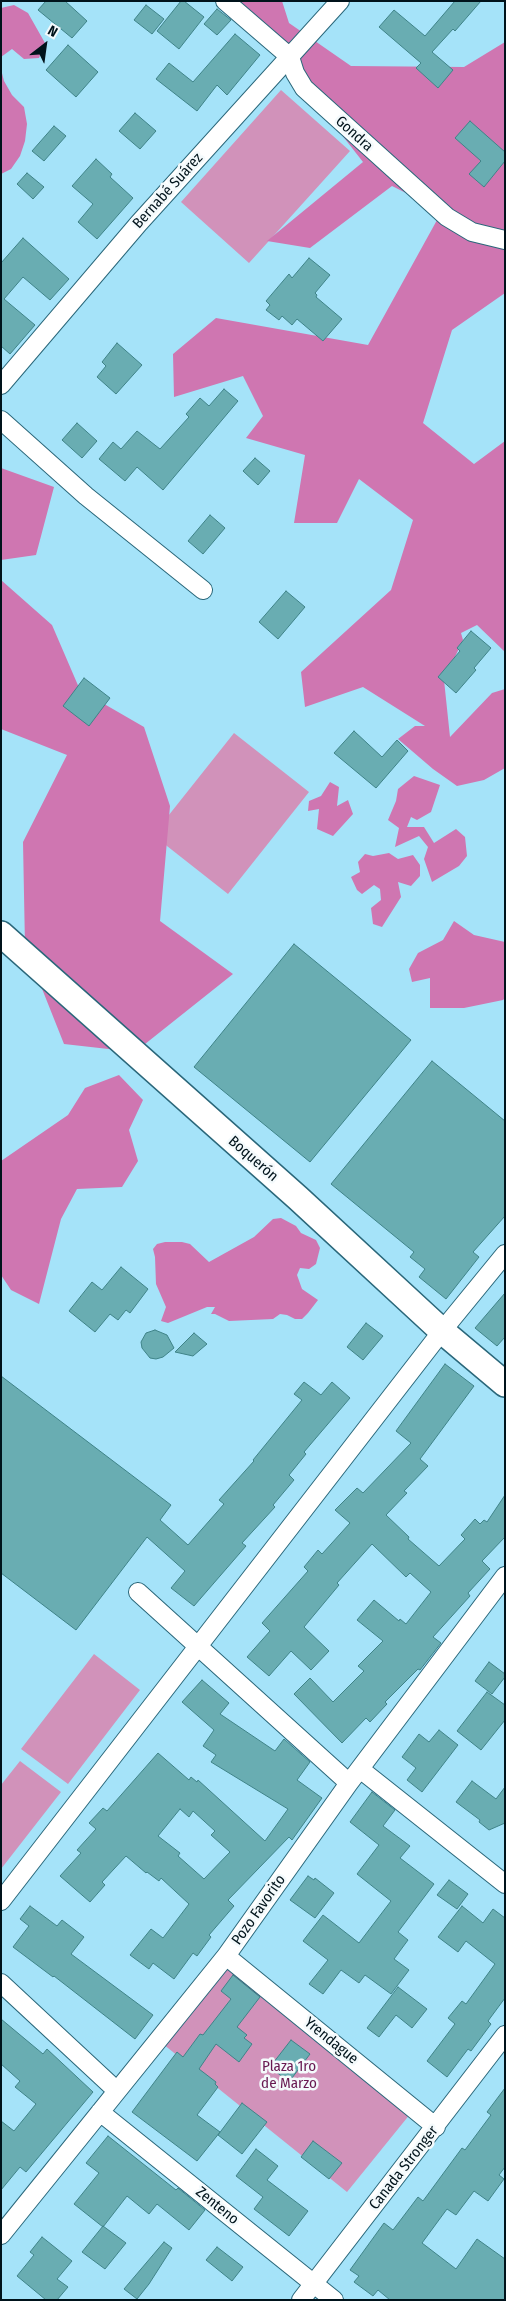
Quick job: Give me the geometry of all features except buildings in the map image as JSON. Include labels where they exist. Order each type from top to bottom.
[{"type":"street","name":"Gondra","points":[[226,1],[290,57],[295,73],[304,88],[447,217],[472,232],[505,240]]},
{"type":"street","name":"Bernabé Suárez","points":[[1,385],[139,223],[340,1]]},
{"type":"street","points":[[1,420],[86,496],[203,590]]},
{"type":"street","name":"Boquerón","points":[[1,934],[298,1198],[442,1331],[505,1384]]},
{"type":"street","points":[[1,1901],[198,1649],[442,1331],[505,1254]]},
{"type":"street","name":"Pozo Favorito","points":[[1,2235],[116,2090],[226,1956],[349,1783],[505,1576]]},
{"type":"street","points":[[138,1592],[198,1649],[349,1783]]},
{"type":"street","points":[[360,1769],[505,1884]]},
{"type":"street","name":"Yrendague","points":[[226,1956],[436,2127]]},
{"type":"street","points":[[1,1983],[116,2090]]},
{"type":"street","name":"Canada Stronger","points":[[301,2300],[505,2035]]},
{"type":"street","name":"Zenteno","points":[[100,2112],[334,2300]]},
{"type":"green space","points":[[281,90],[350,151],[249,263],[181,202]]},
{"type":"green space","points":[[234,733],[309,792],[228,894],[153,835]]},
{"type":"green space","points":[[94,1654],[140,1690],[68,1784],[21,1749]]},
{"type":"green space","points":[[20,1761],[61,1792],[1,1869],[1,1785]]},
{"type":"green space","name":"Plaza 1ro de Marzo","points":[[232,1959],[415,2108],[347,2192],[163,2044]]},
{"type":"shaded area","points":[[237,1],[282,1],[289,23],[351,66],[464,67],[505,42],[505,293],[452,330],[423,423],[474,464],[505,441],[505,652],[477,625],[461,633],[463,640],[444,680],[450,737],[492,693],[505,689],[505,768],[484,780],[457,786],[433,769],[398,739],[415,726],[425,726],[363,687],[305,707],[301,672],[391,590],[413,520],[359,479],[337,523],[294,523],[305,455],[246,438],[263,416],[243,376],[174,397],[173,354],[216,318],[368,345],[442,211],[392,186],[310,248],[267,241],[363,162]]},
{"type":"shaded area","points":[[14,5],[28,13],[45,43],[39,58],[24,59],[12,49],[1,57],[1,8]]},
{"type":"shaded area","points":[[1,69],[4,81],[12,95],[24,107],[27,124],[25,141],[20,156],[11,169],[1,174]]},
{"type":"shaded area","points":[[1,468],[54,487],[36,555],[1,560]]},
{"type":"shaded area","points":[[1,580],[52,625],[80,690],[144,727],[170,806],[160,921],[233,974],[135,1052],[64,1044],[25,946],[23,842],[67,755],[1,729]]},
{"type":"shaded area","points":[[414,776],[440,785],[431,812],[417,820],[411,817],[407,827],[424,827],[434,843],[456,829],[465,837],[467,856],[459,866],[432,882],[424,859],[428,847],[419,836],[395,847],[399,828],[388,820],[396,801],[398,789]]},
{"type":"shaded area","points":[[330,782],[339,787],[337,806],[348,800],[353,814],[333,836],[317,829],[319,809],[308,811],[309,801],[321,796]]},
{"type":"shaded area","points":[[389,853],[398,859],[413,855],[420,865],[420,876],[411,886],[398,882],[401,897],[382,927],[373,924],[371,908],[381,900],[380,889],[374,885],[362,894],[357,890],[351,877],[360,872],[358,862],[365,854],[373,856]]},
{"type":"shaded area","points":[[454,921],[474,935],[505,942],[505,998],[503,1000],[464,1008],[430,1008],[430,978],[412,982],[409,969],[418,953],[443,940]]},
{"type":"shaded area","points":[[119,1075],[143,1100],[129,1130],[138,1161],[122,1187],[77,1189],[61,1219],[39,1304],[11,1290],[1,1275],[1,1161],[68,1115],[85,1088]]},
{"type":"shaded area","points":[[281,1218],[296,1226],[301,1233],[316,1240],[320,1248],[316,1264],[309,1269],[300,1268],[297,1275],[302,1289],[318,1300],[302,1319],[295,1319],[280,1314],[273,1319],[229,1321],[211,1314],[215,1307],[207,1307],[168,1323],[161,1321],[166,1307],[156,1284],[153,1249],[157,1244],[182,1242],[190,1244],[209,1262],[254,1237],[273,1219]]}]
